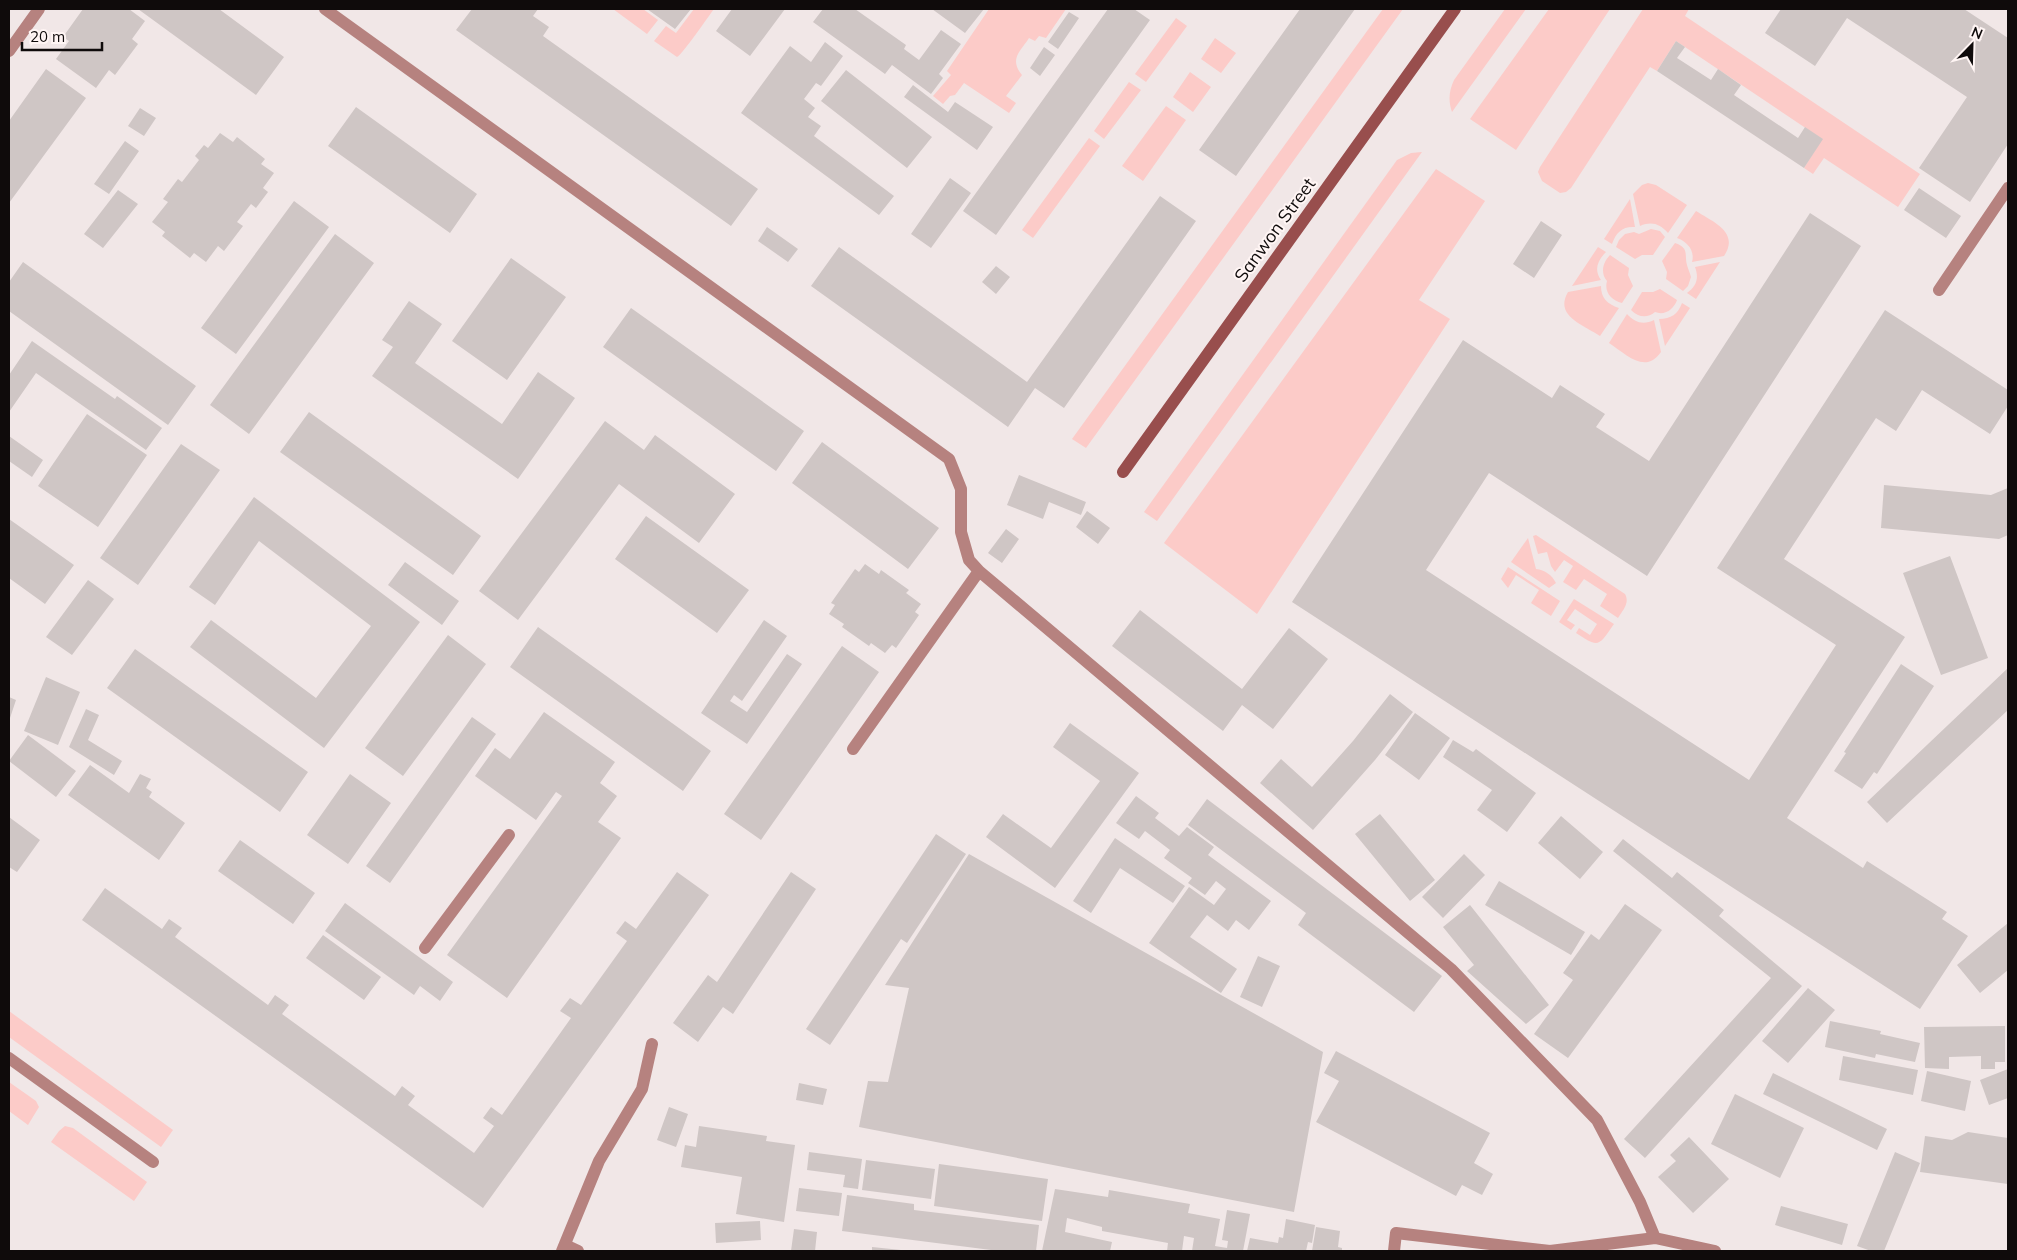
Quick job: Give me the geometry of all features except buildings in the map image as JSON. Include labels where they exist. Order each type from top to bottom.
[{"type":"main road","name":"Sanwon Street","points":[[1123,472],[1455,9]]},
{"type":"street","points":[[9,51],[39,9]]},
{"type":"street","points":[[326,9],[949,460],[961,490],[961,532],[969,560],[979,571],[1451,969],[1597,1120],[1640,1202],[1655,1238]]},
{"type":"street","points":[[1939,290],[2008,188]]},
{"type":"street","points":[[854,749],[979,571]]},
{"type":"street","points":[[425,948],[509,835]]},
{"type":"street","points":[[578,1251],[564,1248],[599,1161],[642,1089],[652,1044]]},
{"type":"street","points":[[9,1058],[153,1162]]},
{"type":"street","points":[[1394,1251],[1396,1233],[1550,1251],[1655,1238],[1714,1251]]},
{"type":"shaded area","points":[[613,9],[643,9],[658,20],[647,34]]},
{"type":"shaded area","points":[[694,9],[714,9],[680,55],[677,57],[654,41],[666,26],[676,33]]},
{"type":"shaded area","points":[[989,9],[1066,9],[1046,38],[1039,36],[1035,41],[1029,38],[1019,52],[1016,64],[1022,75],[1006,96],[1016,103],[1009,113],[964,83],[955,95],[950,96],[943,104],[933,96],[951,75],[947,71]]},
{"type":"shaded area","points":[[1383,9],[1403,9],[1086,448],[1072,439]]},
{"type":"shaded area","points":[[1505,9],[1526,9],[1452,112],[1450,96],[1454,80]]},
{"type":"shaded area","points":[[1549,9],[1610,9],[1516,150],[1470,119]]},
{"type":"shaded area","points":[[1643,9],[1689,9],[1685,16],[1920,174],[1898,207],[1824,158],[1813,174],[1804,168],[1822,139],[1676,41],[1657,71],[1650,67],[1571,188],[1566,192],[1560,193],[1542,181],[1538,172],[1540,167]]},
{"type":"shaded area","points":[[1176,18],[1187,26],[1146,82],[1135,74]]},
{"type":"shaded area","points":[[1215,38],[1236,53],[1221,73],[1201,59]]},
{"type":"shaded area","points":[[1190,72],[1211,87],[1193,112],[1173,97]]},
{"type":"shaded area","points":[[1129,82],[1141,90],[1104,139],[1094,131]]},
{"type":"shaded area","points":[[1166,106],[1186,120],[1143,181],[1122,166]]},
{"type":"shaded area","points":[[1089,138],[1100,146],[1033,238],[1022,230]]},
{"type":"shaded area","points":[[1422,152],[1157,521],[1144,512],[1397,160],[1411,153]]},
{"type":"shaded area","points":[[1436,169],[1485,201],[1419,300],[1450,319],[1257,614],[1164,543]]},
{"type":"shaded area","points":[[1648,183],[1656,185],[1687,205],[1668,233],[1662,227],[1655,224],[1640,226],[1633,194],[1642,185]]},
{"type":"shaded area","points":[[1630,199],[1635,227],[1620,231],[1612,244],[1604,239]]},
{"type":"shaded area","points":[[1696,211],[1717,224],[1727,234],[1729,240],[1728,248],[1724,256],[1692,262],[1693,258],[1690,247],[1677,238]]},
{"type":"shaded area","points":[[1651,229],[1660,231],[1665,237],[1653,255],[1642,255],[1635,259],[1616,247],[1619,240],[1625,234],[1634,232],[1639,234]]},
{"type":"shaded area","points":[[1675,243],[1683,247],[1686,252],[1687,265],[1691,277],[1688,286],[1683,291],[1666,279],[1667,272],[1662,261]]},
{"type":"shaded area","points":[[1598,247],[1606,252],[1600,259],[1597,269],[1601,280],[1572,286]]},
{"type":"shaded area","points":[[1610,255],[1629,268],[1628,275],[1633,286],[1622,303],[1609,295],[1606,285],[1607,281],[1603,268]]},
{"type":"shaded area","points":[[1720,262],[1696,299],[1687,293],[1696,282],[1695,267]]},
{"type":"shaded area","points":[[1601,286],[1602,294],[1606,300],[1611,305],[1619,308],[1600,336],[1579,324],[1567,314],[1565,300],[1568,292]]},
{"type":"shaded area","points":[[1660,289],[1677,300],[1669,311],[1655,312],[1649,316],[1643,316],[1631,310],[1642,292],[1653,292]]},
{"type":"shaded area","points":[[1682,303],[1690,308],[1665,346],[1659,319],[1674,315]]},
{"type":"shaded area","points":[[1627,314],[1640,322],[1654,320],[1661,352],[1655,359],[1649,362],[1635,360],[1609,343]]},
{"type":"shaded area","points":[[1536,535],[1625,594],[1627,600],[1618,618],[1600,606],[1607,594],[1584,579],[1576,590],[1563,582],[1573,566],[1564,560],[1555,572],[1547,552],[1538,554],[1533,536]]},
{"type":"shaded area","points":[[1528,538],[1536,569],[1548,573],[1556,583],[1549,588],[1511,562]]},
{"type":"shaded area","points":[[1508,567],[1560,601],[1551,616],[1531,603],[1539,590],[1516,575],[1508,588],[1501,579]]},
{"type":"shaded area","points":[[1574,599],[1614,624],[1598,643],[1589,641],[1576,633],[1579,628],[1590,635],[1597,624],[1575,609],[1567,620],[1575,625],[1571,630],[1559,622]]},
{"type":"shaded area","points":[[9,1011],[173,1130],[161,1147],[9,1037]]},
{"type":"shaded area","points":[[9,1082],[36,1101],[39,1107],[28,1125],[9,1111]]},
{"type":"shaded area","points":[[65,1126],[73,1128],[147,1182],[134,1201],[51,1142]]}]
